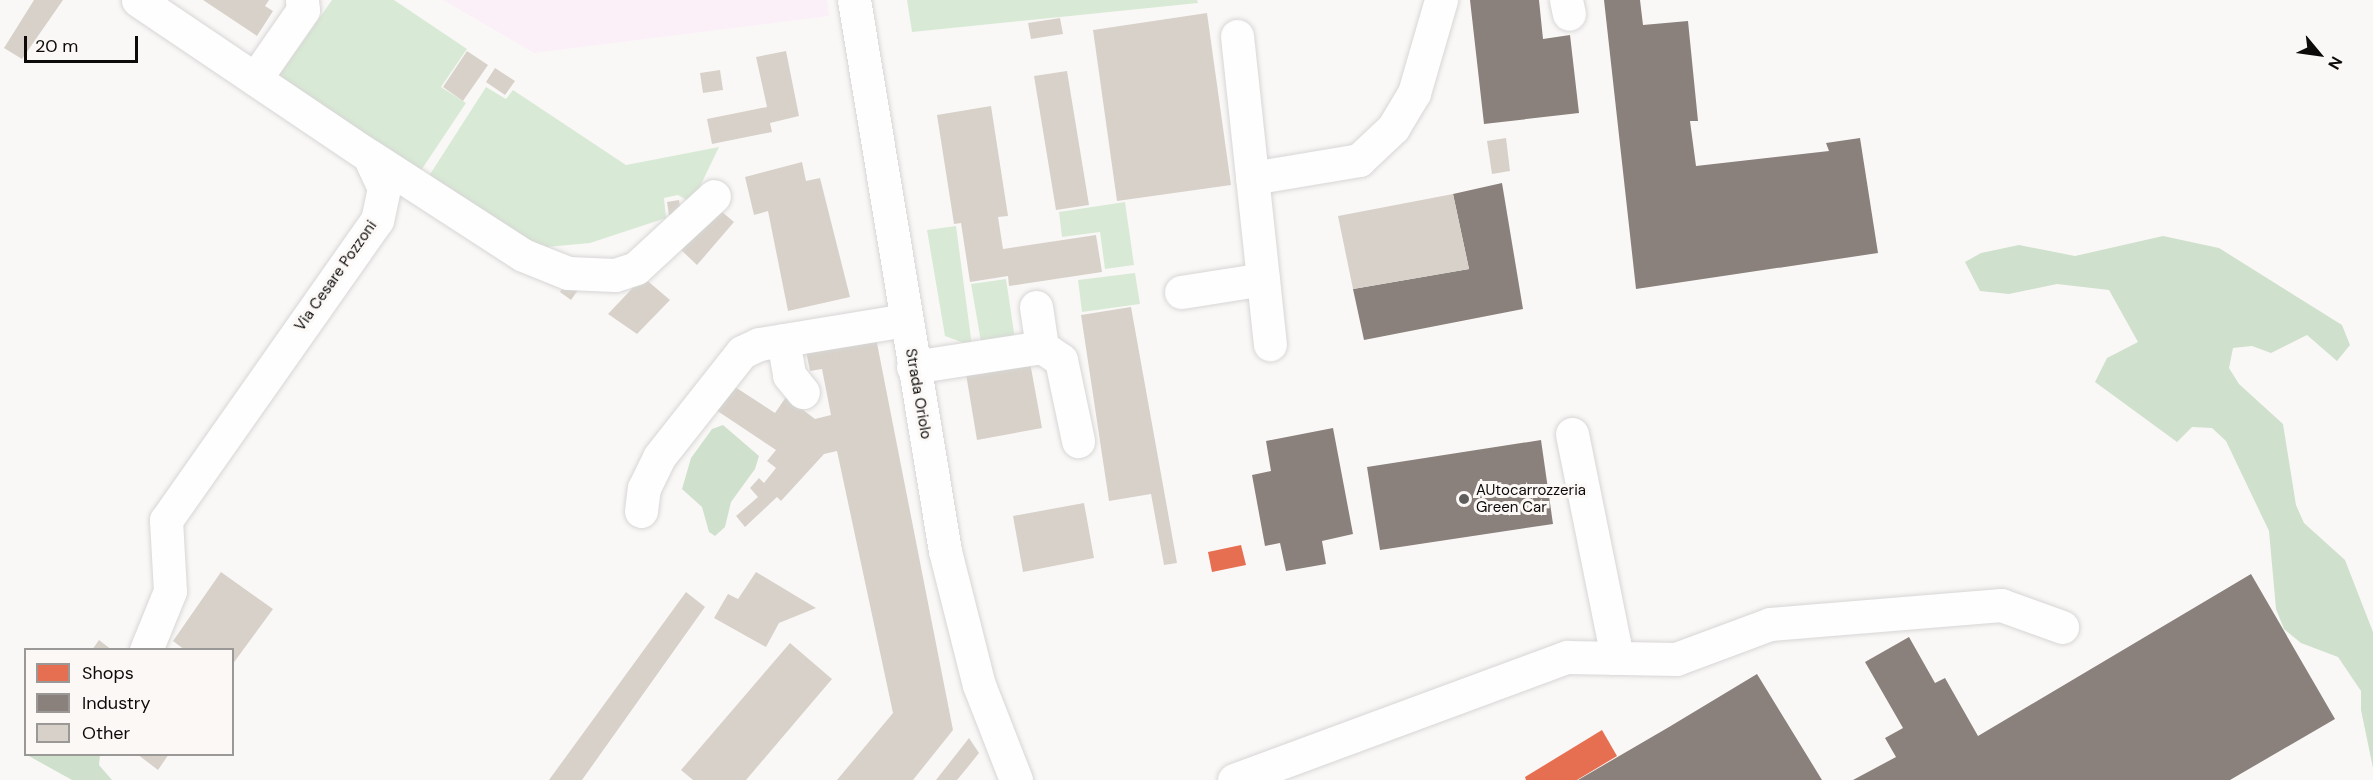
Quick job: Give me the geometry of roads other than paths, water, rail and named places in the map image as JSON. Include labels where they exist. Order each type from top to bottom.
[{"type":"street","points":[[255,79],[303,10],[302,0]]},
{"type":"street","name":"Strada Oriolo","points":[[854,0],[945,551],[979,685],[1016,780]]},
{"type":"street","points":[[1252,178],[1359,160],[1393,128],[1414,93],[1441,0]]},
{"type":"street","points":[[148,3],[369,156],[523,255],[568,273],[615,275],[636,268],[714,196]]},
{"type":"street","points":[[1237,36],[1270,344]]},
{"type":"street","name":"Via Cesare Pozzoni","points":[[147,648],[170,591],[166,520],[377,220],[384,188],[369,156]]},
{"type":"street","points":[[1181,292],[1263,279]]},
{"type":"street","points":[[1036,307],[1042,347]]},
{"type":"street","points":[[641,511],[644,488],[659,458],[742,352],[759,344],[906,320]]},
{"type":"street","points":[[783,340],[789,375],[803,392]]},
{"type":"street","points":[[913,367],[1042,347],[1061,360],[1078,441]]},
{"type":"street","points":[[1572,434],[1614,643],[1613,658]]},
{"type":"street","points":[[1234,780],[1567,657],[1676,659],[1770,624],[2001,605],[2062,627]]},
{"type":"place","name":"AUtocarrozzeria Green Car","points":[[1464,499]]}]
